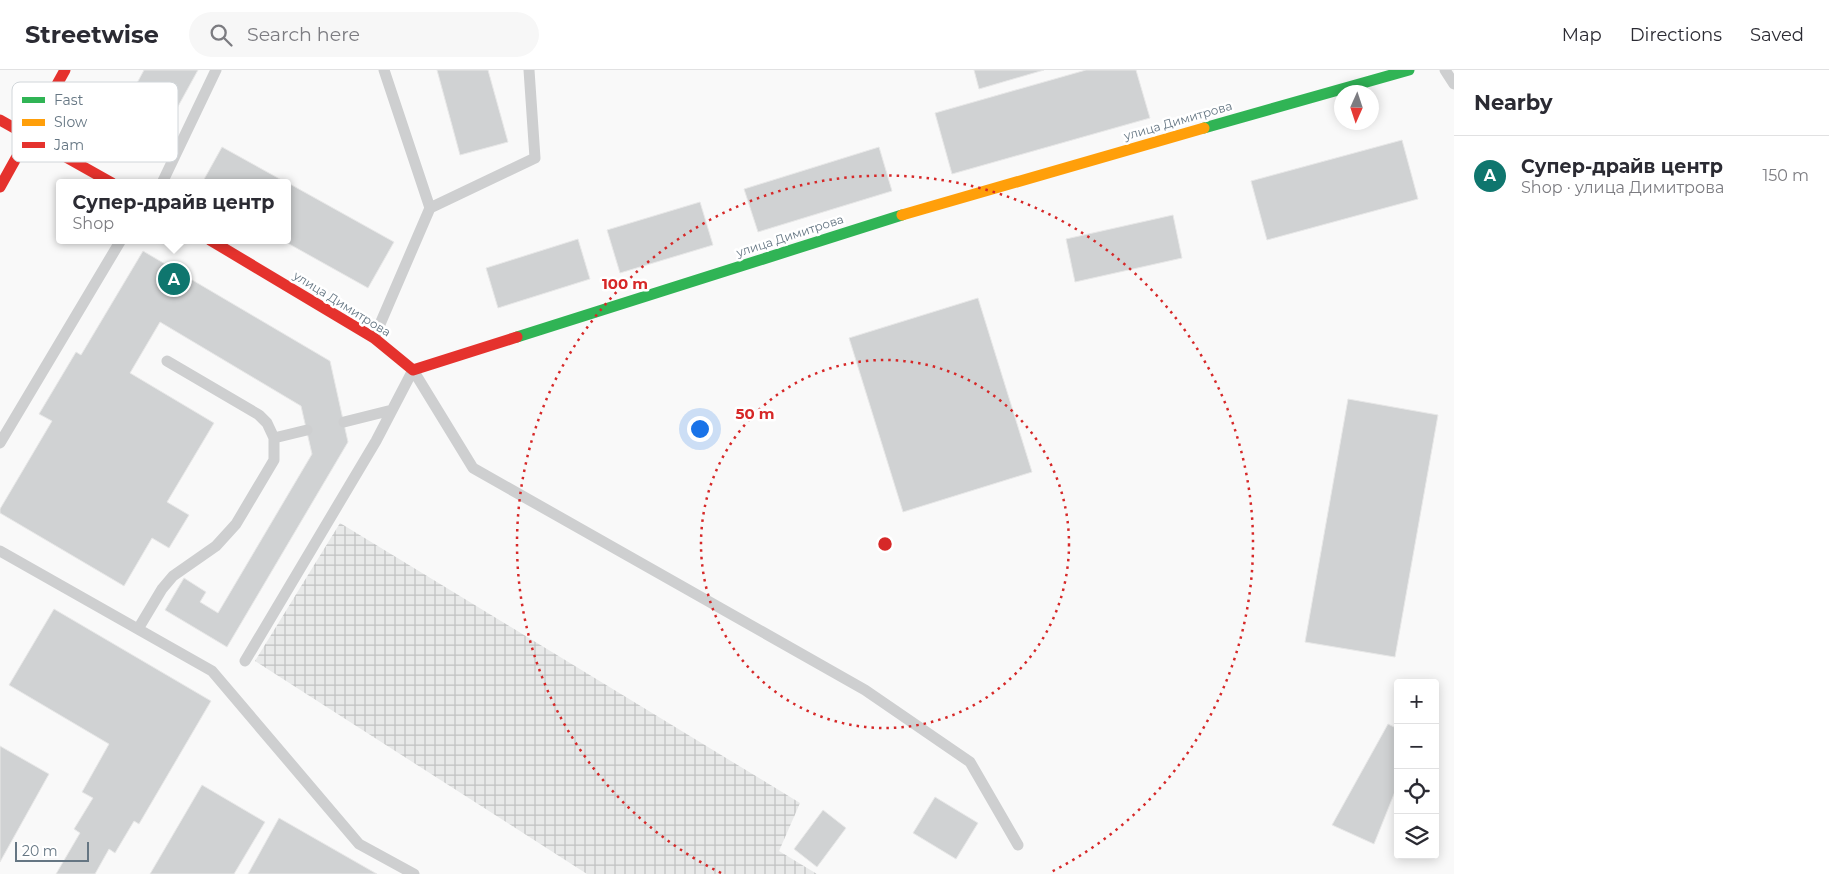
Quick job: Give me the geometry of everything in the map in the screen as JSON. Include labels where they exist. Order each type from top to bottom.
[{"type":"street","points":[[58,82],[65,70]]},
{"type":"street","name":"улица Димитрова","points":[[217,244],[374,338],[413,370],[936,204],[1408,70]]},
{"type":"street","points":[[0,120],[12,126]]},
{"type":"street","points":[[0,187],[13,162]]},
{"type":"street","points":[[75,162],[105,179]]},
{"type":"lane","points":[[178,150],[216,70]]},
{"type":"lane","points":[[384,70],[430,208]]},
{"type":"lane","points":[[374,338],[430,208],[535,158],[529,70]]},
{"type":"lane","points":[[1445,70],[1454,84]]},
{"type":"lane","points":[[164,179],[172,162]]},
{"type":"lane","points":[[0,443],[119,244]]},
{"type":"lane","points":[[138,630],[162,589],[172,576],[210,550],[236,524],[274,460],[274,438],[267,423],[259,415],[167,361]]},
{"type":"lane","points":[[245,661],[392,410],[413,370]]},
{"type":"lane","points":[[413,370],[473,468],[865,690],[970,762],[1018,845]]},
{"type":"lane","points":[[344,422],[392,410]]},
{"type":"lane","points":[[274,438],[306,430]]},
{"type":"lane","points":[[0,551],[212,672],[359,844],[414,874]]},
{"type":"shaded area","points":[[340,523],[800,803],[779,851],[817,874],[587,874],[255,661]]},
{"type":"building","points":[[144,70],[198,70],[178,106],[178,82],[138,82]]},
{"type":"building","points":[[437,70],[488,70],[508,142],[460,155]]},
{"type":"building","points":[[974,70],[1044,70],[979,89]]},
{"type":"building","points":[[1086,70],[1136,70],[1150,118],[952,174],[935,113]]},
{"type":"building","points":[[1402,140],[1418,199],[1267,240],[1251,181]]},
{"type":"building","points":[[222,147],[280,179],[204,179]]},
{"type":"building","points":[[879,147],[892,191],[758,232],[744,189]]},
{"type":"building","points":[[291,185],[394,242],[368,288],[289,244],[291,244]]},
{"type":"building","points":[[700,202],[713,245],[620,273],[607,230]]},
{"type":"building","points":[[1173,215],[1182,258],[1075,282],[1066,239]]},
{"type":"building","points":[[578,239],[590,279],[498,308],[486,268]]},
{"type":"building","points":[[143,251],[330,361],[348,442],[227,647],[165,610],[184,578],[206,592],[200,602],[218,613],[312,454],[301,406],[160,322],[130,373],[214,423],[167,502],[189,515],[169,548],[152,538],[124,586],[0,513],[0,509],[52,421],[39,414],[76,352],[81,355]]},
{"type":"building","points":[[978,298],[1032,472],[903,512],[849,338]]},
{"type":"building","points":[[1348,399],[1438,415],[1395,657],[1305,642]]},
{"type":"building","points":[[54,609],[211,701],[139,824],[134,821],[115,853],[109,849],[95,874],[56,874],[80,833],[74,829],[93,798],[82,792],[109,744],[9,685]]},
{"type":"building","points":[[1388,724],[1394,727],[1394,794],[1374,844],[1332,825]]},
{"type":"building","points":[[0,746],[49,774],[0,862]]},
{"type":"building","points":[[202,785],[265,822],[234,874],[150,874]]},
{"type":"building","points":[[935,797],[978,823],[956,859],[913,833]]},
{"type":"building","points":[[823,810],[846,828],[817,867],[794,849]]},
{"type":"building","points":[[279,818],[377,874],[248,874]]},
{"type":"traffic: fast","points":[[1204,128],[1409,70]]},
{"type":"traffic: fast","points":[[517,337],[902,215]]},
{"type":"traffic: slow","points":[[902,215],[1204,128]]},
{"type":"traffic: jam","points":[[58,82],[65,70]]},
{"type":"traffic: jam","points":[[0,120],[12,127]]},
{"type":"traffic: jam","points":[[0,187],[14,162]]},
{"type":"traffic: jam","points":[[75,162],[105,179]]},
{"type":"traffic: jam","points":[[217,244],[374,338],[413,370],[517,337]]},
{"type":"place","name":"Супер-драйв центр","points":[[174,279]]}]
